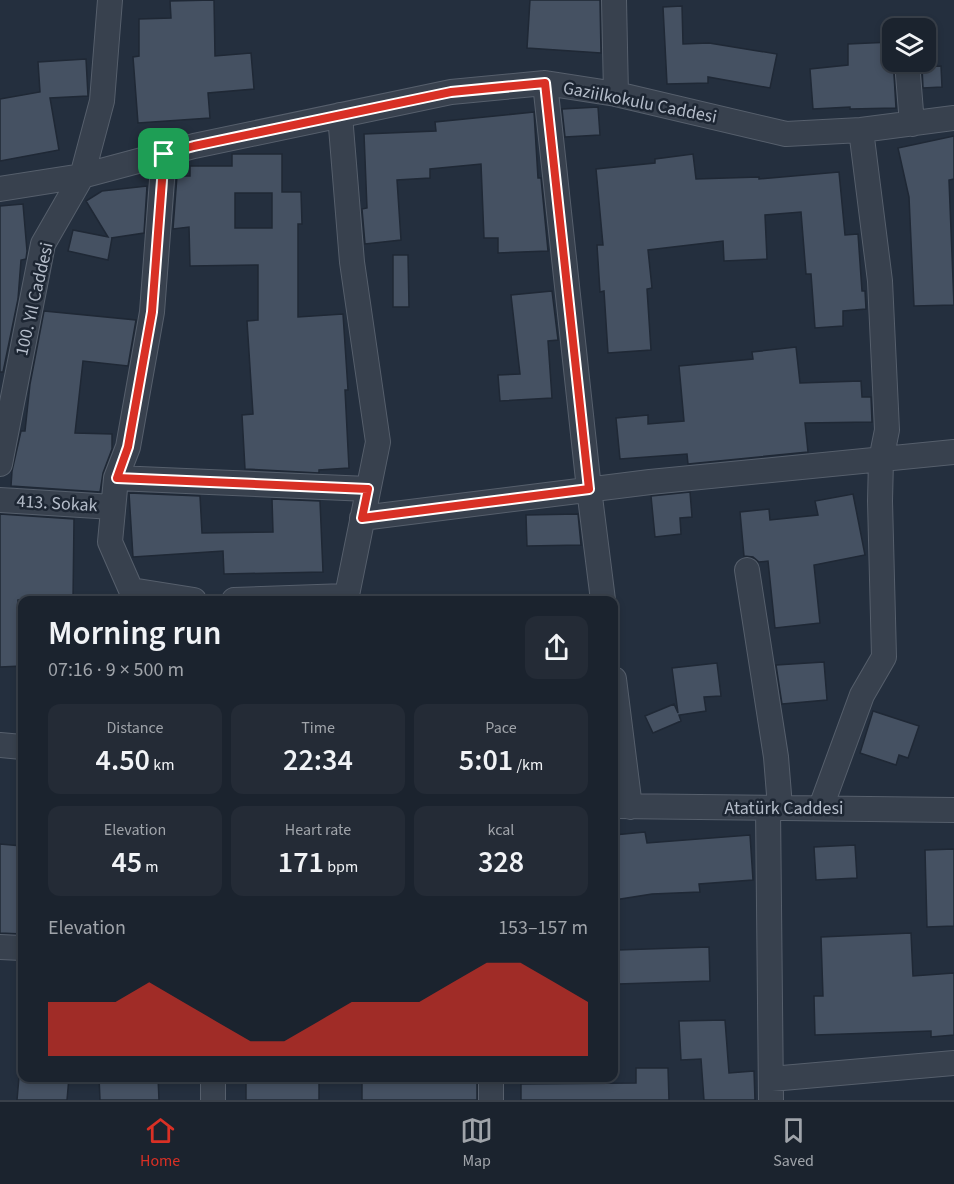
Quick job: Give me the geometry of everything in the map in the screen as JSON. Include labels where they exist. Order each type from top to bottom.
[{"type":"street","name":"100. Yıl Caddesi","points":[[0,464],[7,387],[43,244],[82,176],[102,101],[110,0]]},
{"type":"street","points":[[614,0],[616,94]]},
{"type":"street","points":[[909,72],[912,124]]},
{"type":"street","name":"Gaziilkokulu Caddesi","points":[[0,189],[82,176],[164,154],[451,92],[545,83],[616,94],[786,134],[861,130],[954,118]]},
{"type":"street","points":[[545,83],[602,596]]},
{"type":"street","points":[[340,115],[352,262],[378,442],[346,596]]},
{"type":"street","points":[[821,807],[862,695],[884,657],[880,501],[881,460],[887,430],[880,281],[861,130]]},
{"type":"street","points":[[164,154],[152,312],[128,447],[117,478],[110,542],[131,591],[166,596]]},
{"type":"street","points":[[362,518],[589,489],[954,452]]},
{"type":"street","points":[[117,478],[368,489]]},
{"type":"street","name":"413. Sokak","points":[[0,500],[113,507]]},
{"type":"street","points":[[747,570],[776,757],[771,1090],[954,1063]]},
{"type":"street","points":[[618,743],[622,807]]},
{"type":"street","points":[[0,744],[18,746]]},
{"type":"street","name":"Atatürk Caddesi","points":[[622,807],[954,810]]},
{"type":"street","points":[[0,947],[18,948]]},
{"type":"street","points":[[213,1082],[213,1100]]},
{"type":"street","points":[[491,1082],[491,1100]]},
{"type":"building","points":[[214,0],[215,56],[251,53],[254,89],[208,93],[210,118],[138,123],[133,57],[139,56],[139,19],[171,18],[170,1]]},
{"type":"building","points":[[530,0],[600,0],[601,53],[527,48]]},
{"type":"building","points":[[682,6],[683,44],[709,43],[777,54],[770,88],[708,77],[708,83],[667,84],[663,7]]},
{"type":"building","points":[[882,42],[882,72],[894,72],[896,108],[813,109],[810,69],[848,65],[848,44]]},
{"type":"building","points":[[86,59],[88,96],[50,98],[59,150],[0,161],[0,99],[40,92],[38,62]]},
{"type":"building","points":[[936,66],[941,66],[942,87],[923,88],[922,72],[936,72]]},
{"type":"building","points":[[598,107],[600,135],[565,137],[562,109]]},
{"type":"building","points":[[534,112],[538,178],[541,178],[548,251],[498,253],[498,238],[484,238],[481,164],[430,169],[430,178],[397,180],[401,240],[365,244],[362,209],[367,208],[364,134],[436,131],[435,122]]},
{"type":"building","points":[[954,136],[954,179],[949,180],[954,305],[914,306],[909,197],[898,148]]},
{"type":"building","points":[[232,154],[282,154],[282,192],[301,192],[302,224],[298,224],[298,317],[343,314],[348,390],[345,390],[349,468],[319,470],[319,473],[245,469],[242,415],[253,414],[247,321],[258,320],[258,265],[190,266],[189,227],[173,229],[177,176],[190,176],[190,166],[232,166]],"holes":[[[235,193],[272,193],[272,228],[235,228]]]},
{"type":"building","points":[[693,154],[696,179],[759,177],[759,179],[839,172],[845,235],[858,234],[862,291],[865,291],[866,309],[843,311],[843,326],[815,328],[811,274],[806,274],[801,212],[765,215],[767,259],[724,261],[723,241],[648,250],[652,288],[647,289],[651,350],[608,353],[604,291],[600,292],[597,245],[603,245],[596,169],[655,163],[655,159]]},
{"type":"building","points":[[147,186],[144,233],[111,238],[108,260],[68,251],[73,230],[108,237],[86,201],[102,191]]},
{"type":"building","points":[[23,204],[26,259],[21,260],[18,299],[3,372],[0,372],[0,206]]},
{"type":"building","points":[[393,255],[408,255],[409,307],[393,307]]},
{"type":"building","points":[[552,291],[558,340],[548,341],[552,398],[500,401],[498,375],[520,374],[511,295]]},
{"type":"building","points":[[44,311],[136,320],[128,366],[83,361],[75,433],[112,434],[112,449],[103,473],[100,492],[11,486],[21,431],[25,431],[30,384]]},
{"type":"building","points":[[796,347],[800,383],[861,381],[862,397],[871,397],[872,422],[805,423],[808,452],[688,464],[687,454],[620,459],[616,418],[648,415],[648,424],[684,421],[679,366],[753,359],[752,352]]},
{"type":"building","points":[[690,492],[692,517],[680,518],[681,534],[655,537],[651,496]]},
{"type":"building","points":[[129,493],[200,496],[202,533],[273,532],[272,499],[320,501],[323,572],[224,574],[223,551],[133,557]]},
{"type":"building","points":[[853,494],[865,555],[814,565],[820,623],[775,628],[768,561],[759,562],[753,557],[744,556],[740,512],[769,509],[770,520],[818,515],[815,501]]},
{"type":"building","points":[[0,514],[74,519],[73,596],[18,596],[18,666],[0,667]]},
{"type":"building","points":[[578,514],[581,545],[527,546],[526,515]]},
{"type":"building","points":[[824,662],[827,700],[782,704],[776,665]]},
{"type":"building","points":[[717,663],[721,696],[704,697],[706,711],[679,715],[681,721],[653,733],[645,716],[674,704],[678,713],[672,668]]},
{"type":"building","points":[[873,711],[919,726],[908,758],[899,755],[896,765],[860,753]]},
{"type":"building","points":[[645,832],[647,843],[750,835],[753,880],[699,884],[700,892],[652,894],[618,899],[618,835]]},
{"type":"building","points":[[0,844],[18,846],[18,934],[0,933]]},
{"type":"building","points":[[855,845],[857,878],[816,880],[814,847]]},
{"type":"building","points":[[954,849],[954,926],[927,927],[925,850]]},
{"type":"building","points":[[911,933],[913,976],[954,973],[954,1035],[931,1037],[931,1031],[815,1035],[814,996],[823,996],[821,937]]},
{"type":"building","points":[[709,947],[710,981],[618,984],[618,950]]},
{"type":"building","points":[[725,1020],[729,1073],[754,1071],[755,1100],[704,1100],[701,1059],[681,1060],[679,1021]]},
{"type":"building","points":[[636,1068],[668,1068],[669,1100],[521,1100],[521,1084],[636,1083]]},
{"type":"building","points":[[19,1082],[69,1082],[67,1100],[17,1100]]},
{"type":"building","points":[[99,1082],[158,1082],[159,1100],[100,1100]]},
{"type":"building","points":[[246,1082],[319,1082],[319,1100],[246,1100]]},
{"type":"building","points":[[362,1082],[477,1082],[477,1100],[362,1100]]},
{"type":"route","points":[[545,83],[589,489],[362,518],[368,489],[117,478],[128,447],[152,312],[164,154],[451,92],[545,83]]}]
